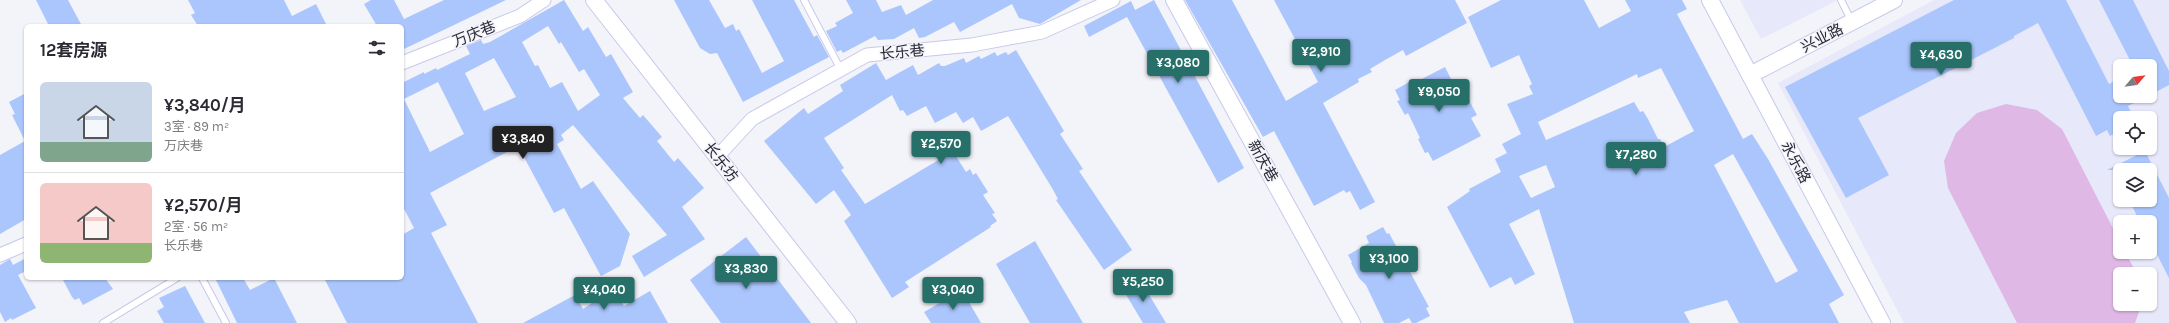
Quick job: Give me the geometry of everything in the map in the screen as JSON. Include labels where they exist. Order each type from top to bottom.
[{"type":"street","name":"万庆巷","points":[[404,62],[520,16],[544,0]]},
{"type":"street","name":"长乐坊","points":[[594,0],[848,323]]},
{"type":"street","name":"长乐巷","points":[[718,157],[752,119],[867,55],[972,45],[1042,32],[1113,0]]},
{"type":"street","name":"新庆巷","points":[[1174,0],[1352,323]]},
{"type":"street","name":"永乐路","points":[[1710,0],[1882,323]]},
{"type":"street","name":"兴业路","points":[[1750,75],[1894,0]]},
{"type":"street","points":[[0,255],[24,245]]},
{"type":"lane","points":[[804,0],[841,70]]},
{"type":"lane","points":[[1841,0],[1852,22]]},
{"type":"lane","points":[[103,323],[174,280]]},
{"type":"lane","points":[[203,280],[226,323]]},
{"type":"shaded area","points":[[1740,0],[1838,0],[1761,39]]},
{"type":"shaded area","points":[[1934,0],[2169,0],[2169,323],[1904,323],[1778,83]]},
{"type":"shaded area","points":[[2006,104],[2037,110],[2062,129],[2113,228],[2113,259],[2129,259],[2133,267],[2113,267],[2113,311],[2139,311],[2135,323],[2017,323],[1948,188],[1944,161],[1956,133],[1977,113]]},
{"type":"building","points":[[36,0],[68,0],[81,24],[48,24]]},
{"type":"building","points":[[188,0],[284,0],[292,16],[316,4],[326,24],[197,24],[191,15],[195,13]]},
{"type":"building","points":[[371,0],[394,0],[404,19],[444,0],[506,0],[404,49],[404,24],[376,24],[364,4]]},
{"type":"building","points":[[564,0],[583,31],[588,27],[606,57],[611,54],[633,92],[623,98],[640,118],[643,115],[662,137],[657,141],[674,162],[678,158],[704,188],[682,207],[705,239],[644,277],[632,256],[667,235],[573,125],[561,135],[564,140],[557,144],[581,189],[593,181],[630,234],[620,266],[601,276],[564,208],[554,213],[518,146],[430,193],[447,225],[431,233],[478,323],[347,323],[325,280],[404,280],[404,234],[414,228],[404,209],[404,99],[404,82],[424,72],[424,74],[436,68],[437,70],[470,54],[466,46],[481,40],[483,44],[490,42]],"holes":[[[548,26],[559,44],[561,42],[579,72],[584,69],[600,95],[578,111],[562,82],[550,88],[538,65],[535,66],[522,42]],[[494,58],[516,97],[484,111],[465,73]],[[438,82],[464,134],[430,152],[404,99]]]},
{"type":"building","points":[[674,0],[709,0],[725,28],[733,24],[736,31],[739,29],[762,73],[784,61],[752,0],[794,0],[814,37],[817,35],[829,57],[743,102],[717,53],[710,54],[700,48]]},
{"type":"building","points":[[846,0],[876,0],[882,12],[901,5],[906,15],[933,0],[1081,0],[1040,24],[1019,18],[1012,4],[960,32],[954,22],[925,37],[919,38],[914,28],[894,39],[878,40],[875,36],[843,53],[841,50],[837,52],[826,31],[837,26],[835,23],[853,13]]},
{"type":"building","points":[[1154,0],[1244,168],[1218,183],[1127,17],[1089,37],[1084,26],[1131,1],[1135,10]]},
{"type":"building","points":[[1185,0],[1232,0],[1286,101],[1318,82],[1274,0],[1455,0],[1467,23],[1406,56],[1403,50],[1385,60],[1370,69],[1372,72],[1358,79],[1359,82],[1323,103],[1375,202],[1360,210],[1350,191],[1346,193],[1344,190],[1314,206],[1274,131],[1263,137]]},
{"type":"building","points":[[1501,0],[1584,0],[1599,28],[1631,11],[1625,0],[1682,0],[1687,9],[1677,14],[1743,139],[1752,134],[1768,159],[1844,295],[1829,304],[1839,323],[1739,323],[1727,300],[1684,312],[1690,323],[1574,323],[1539,209],[1509,224],[1535,274],[1515,285],[1511,277],[1490,288],[1447,207],[1470,191],[1469,189],[1501,172],[1495,159],[1507,153],[1502,144],[1521,134],[1507,104],[1533,94],[1529,86],[1532,84],[1519,55],[1491,68],[1468,17]],"holes":[[[1661,68],[1694,131],[1664,147],[1643,111],[1640,112],[1634,102],[1546,140],[1538,122],[1637,74],[1638,78]],[[1733,154],[1798,271],[1776,283],[1714,165]],[[1546,165],[1555,187],[1531,198],[1519,176]]]},
{"type":"building","points":[[1954,0],[2066,0],[2109,84],[2113,82],[2113,103],[2134,103],[2128,106],[2130,111],[2113,111],[2113,134],[2110,136],[2107,130],[2096,136],[2038,23],[2014,36],[2014,38],[1858,118],[1889,175],[1846,198],[1785,87]]},
{"type":"building","points":[[2099,0],[2133,0],[2169,71],[2169,85],[2157,91],[2157,59],[2129,59]]},
{"type":"building","points":[[1016,50],[1064,131],[1060,134],[1083,169],[1079,171],[1132,250],[1104,270],[1056,200],[1058,199],[1052,188],[1008,116],[981,131],[973,117],[963,123],[956,112],[935,123],[926,106],[907,116],[903,110],[900,111],[892,95],[824,138],[844,168],[841,170],[865,204],[945,156],[946,157],[954,153],[966,172],[970,169],[973,175],[976,173],[988,192],[983,195],[995,213],[992,214],[997,221],[990,226],[991,227],[905,282],[909,287],[892,298],[844,221],[851,215],[834,190],[816,204],[764,141],[804,108],[808,114],[843,91],[840,85],[876,63],[886,80],[913,65],[918,75],[939,63],[941,66],[945,66],[964,58],[966,63],[979,56],[981,59],[995,52],[997,56],[1006,52],[1008,55]]},
{"type":"building","points":[[1445,67],[1453,83],[1458,80],[1477,115],[1471,118],[1481,136],[1433,161],[1428,152],[1425,153],[1418,139],[1420,138],[1408,113],[1405,115],[1397,101],[1400,100],[1395,90],[1411,81],[1412,84]]},
{"type":"building","points":[[24,94],[24,139],[12,115],[15,114],[9,102]]},
{"type":"building","points":[[24,142],[24,220],[0,234],[0,155]]},
{"type":"building","points":[[2137,155],[2147,155],[2151,163],[2121,163]]},
{"type":"building","points":[[2157,174],[2169,198],[2169,278],[2157,255],[2157,215],[2136,215],[2132,207],[2157,207]]},
{"type":"building","points":[[1383,227],[1387,234],[1389,233],[1429,307],[1426,308],[1430,316],[1416,323],[1412,323],[1409,318],[1399,323],[1384,323],[1366,285],[1359,278],[1348,255],[1369,243],[1366,236]]},
{"type":"building","points":[[746,237],[811,323],[721,323],[690,280]]},
{"type":"building","points":[[1035,241],[1083,323],[1030,323],[996,264]]},
{"type":"building","points":[[10,259],[13,265],[24,259],[24,272],[18,275],[36,308],[5,322],[0,312],[0,265]]},
{"type":"building","points":[[1139,278],[1166,323],[1143,323],[1122,288]]},
{"type":"building","points":[[63,280],[106,280],[113,289],[83,305],[79,298],[75,300]]},
{"type":"building","points":[[216,280],[244,280],[250,290],[270,280],[275,280],[297,323],[237,323]]},
{"type":"building","points":[[185,286],[205,323],[164,323],[157,311],[164,307],[159,298]]},
{"type":"building","points":[[613,289],[624,306],[650,291],[668,323],[523,323],[575,295],[583,309]]},
{"type":"building","points":[[962,290],[981,323],[931,323],[924,312]]}]
